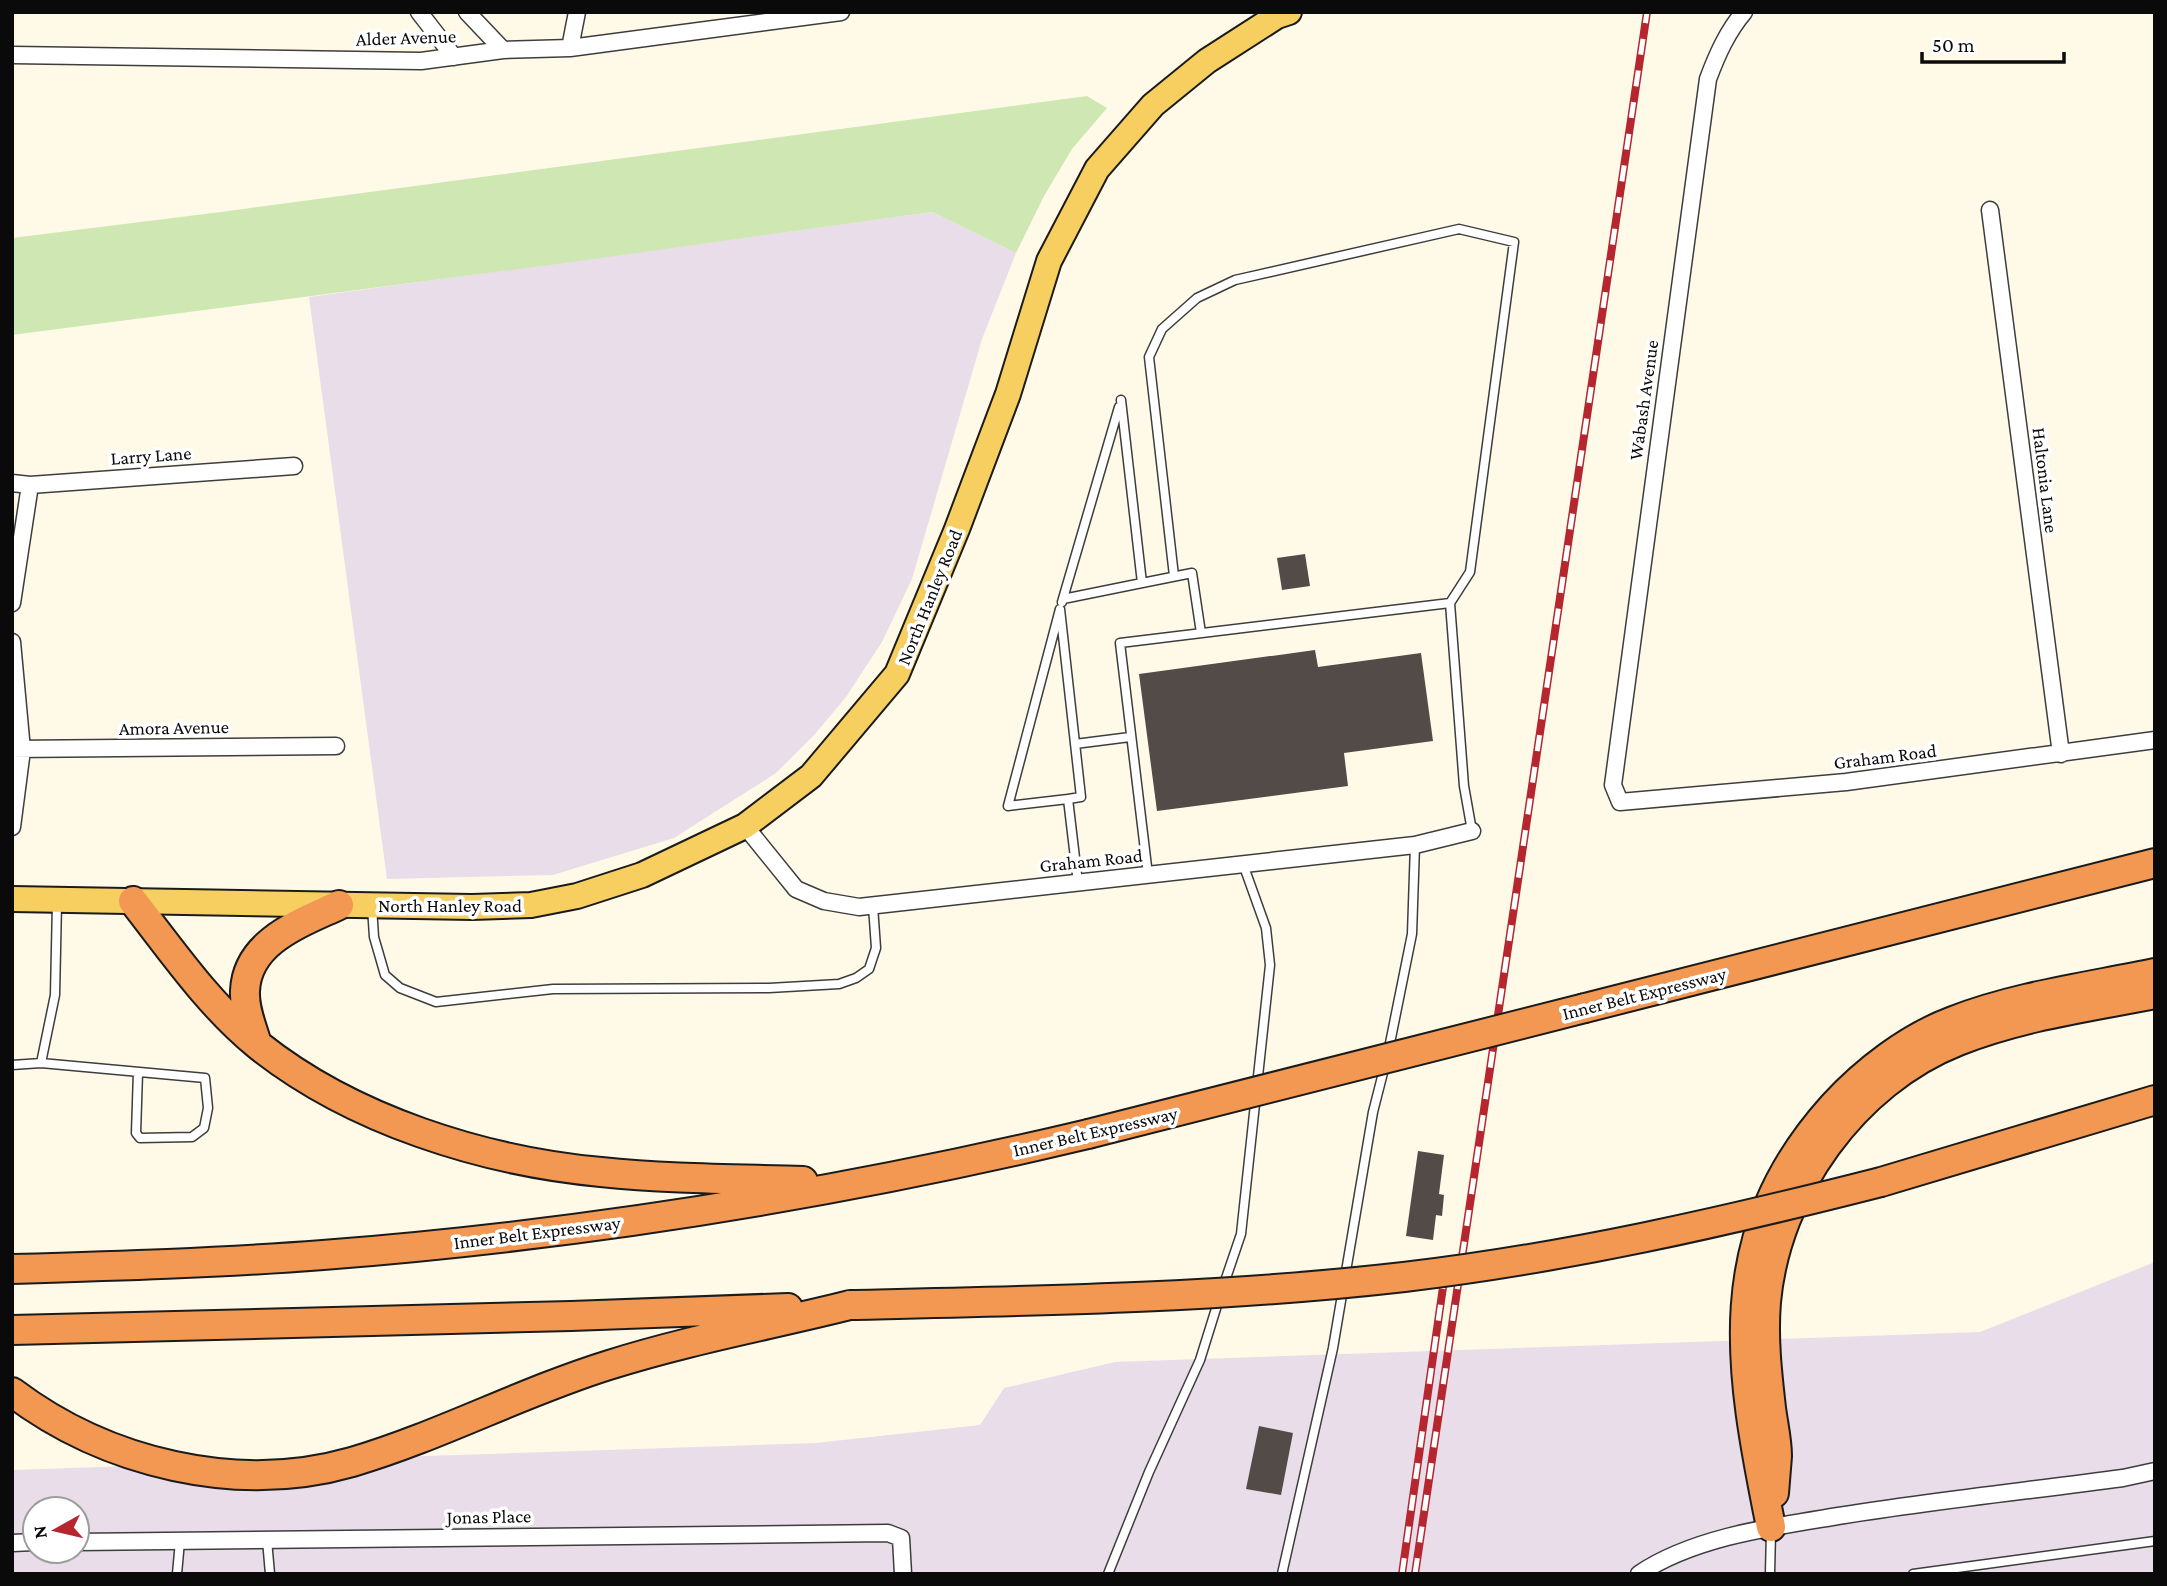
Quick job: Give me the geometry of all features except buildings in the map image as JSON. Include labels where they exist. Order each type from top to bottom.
[{"type":"highway","name":"Inner Belt Expressway","points":[[12,1269],[189,1264],[459,1242],[667,1216],[861,1182],[1088,1134],[2155,863]]},
{"type":"highway","points":[[133,901],[196,982],[257,1044],[302,1077],[346,1102],[396,1123],[530,1162],[600,1172],[662,1177],[861,1182]]},
{"type":"highway","points":[[257,1044],[246,1008],[245,992],[252,964],[272,940],[339,905]]},
{"type":"highway","points":[[1771,1527],[1746,1382],[1744,1317],[1748,1277],[1757,1234],[1794,1157],[1818,1123],[1856,1084],[1913,1041],[1952,1021],[1995,1007],[2155,973]]},
{"type":"highway","points":[[1771,1527],[1777,1454],[1764,1341],[1766,1301],[1773,1259],[1788,1212],[1807,1175],[1828,1144],[1855,1112],[1888,1082],[1920,1060],[1956,1042],[2000,1027],[2155,994]]},
{"type":"highway","points":[[15,1330],[585,1316],[1141,1298],[1266,1290],[1405,1276],[1635,1240],[1748,1216],[1881,1182],[2155,1100]]},
{"type":"highway","points":[[12,1392],[77,1432],[108,1446],[152,1460],[207,1472],[240,1474],[310,1471],[350,1462],[414,1441],[608,1365],[850,1306]]},
{"type":"main road","name":"North Hanley Road","points":[[12,899],[472,907],[531,905],[577,896],[642,875],[745,826],[811,776],[897,674],[957,529],[1007,394],[1049,261],[1097,169],[1153,105],[1207,61],[1277,16],[1289,12]]},
{"type":"street","points":[[419,12],[454,57]]},
{"type":"street","points":[[467,12],[503,50]]},
{"type":"street","points":[[570,48],[577,12]]},
{"type":"street","name":"Wabash Avenue","points":[[1620,802],[1613,785],[1708,79],[1719,50],[1744,12]]},
{"type":"street","name":"Alder Avenue","points":[[12,55],[421,61],[503,50],[570,48],[835,13]]},
{"type":"street","name":"Haltonia Lane","points":[[1990,210],[2061,754]]},
{"type":"street","name":"Larry Lane","points":[[12,483],[30,485],[294,466]]},
{"type":"street","points":[[12,603],[30,485]]},
{"type":"street","points":[[12,642],[17,749],[12,827]]},
{"type":"street","name":"Graham Road","points":[[1620,802],[1846,782],[2155,740]]},
{"type":"street","name":"Amora Avenue","points":[[17,749],[336,746]]},
{"type":"street","name":"Graham Road","points":[[745,826],[796,889],[824,901],[859,907],[1415,845],[1472,831]]},
{"type":"street","points":[[1639,1574],[1692,1548],[1771,1527],[1882,1509],[2123,1478],[2155,1471]]},
{"type":"street","name":"Jonas Place","points":[[91,1542],[888,1533],[901,1538],[903,1574]]},
{"type":"lane","points":[[1174,576],[1149,356],[1162,329],[1197,298],[1235,280],[1459,229],[1514,242],[1470,572],[1450,603],[1464,786],[1472,831]]},
{"type":"lane","points":[[1060,609],[1081,797],[1008,806],[1060,609],[1121,400],[1142,583]]},
{"type":"lane","points":[[1063,599],[1192,573],[1201,634]]},
{"type":"lane","points":[[1148,875],[1120,643],[1450,603]]},
{"type":"lane","points":[[1075,744],[1130,737]]},
{"type":"lane","points":[[1068,799],[1078,883]]},
{"type":"lane","points":[[1282,1574],[1333,1348],[1373,1112],[1396,1020],[1410,946],[1415,845]]},
{"type":"lane","points":[[1108,1574],[1149,1472],[1199,1360],[1241,1234],[1270,965],[1266,928],[1243,864]]},
{"type":"lane","points":[[41,1063],[55,995],[57,900]]},
{"type":"lane","points":[[372,905],[374,937],[385,975],[400,988],[436,1002],[552,989],[769,988],[839,984],[856,978],[869,969],[876,948],[873,906]]},
{"type":"lane","points":[[12,1065],[41,1063],[205,1078],[208,1108],[204,1128],[192,1137],[140,1138],[136,1133],[138,1072]]},
{"type":"lane","points":[[1770,1574],[1771,1527]]},
{"type":"lane","points":[[267,1540],[270,1574]]},
{"type":"lane","points":[[177,1574],[180,1541]]},
{"type":"lane","points":[[1913,1574],[2155,1541]]},
{"type":"shaded area","points":[[932,212],[1016,253],[982,339],[912,579],[882,642],[846,697],[815,734],[776,773],[674,838],[553,875],[387,879],[309,297]]},
{"type":"shaded area","points":[[2155,1262],[2155,1574],[12,1574],[12,1470],[816,1443],[980,1425],[1004,1388],[1115,1362],[1980,1332]]},
{"type":"green space","points":[[1087,96],[1107,108],[1072,149],[1044,196],[1016,253],[932,212],[12,335],[12,238]]},
{"type":"railway","points":[[1415,1574],[1647,12]]},
{"type":"railway","points":[[1402,1574],[1443,1287]]}]
